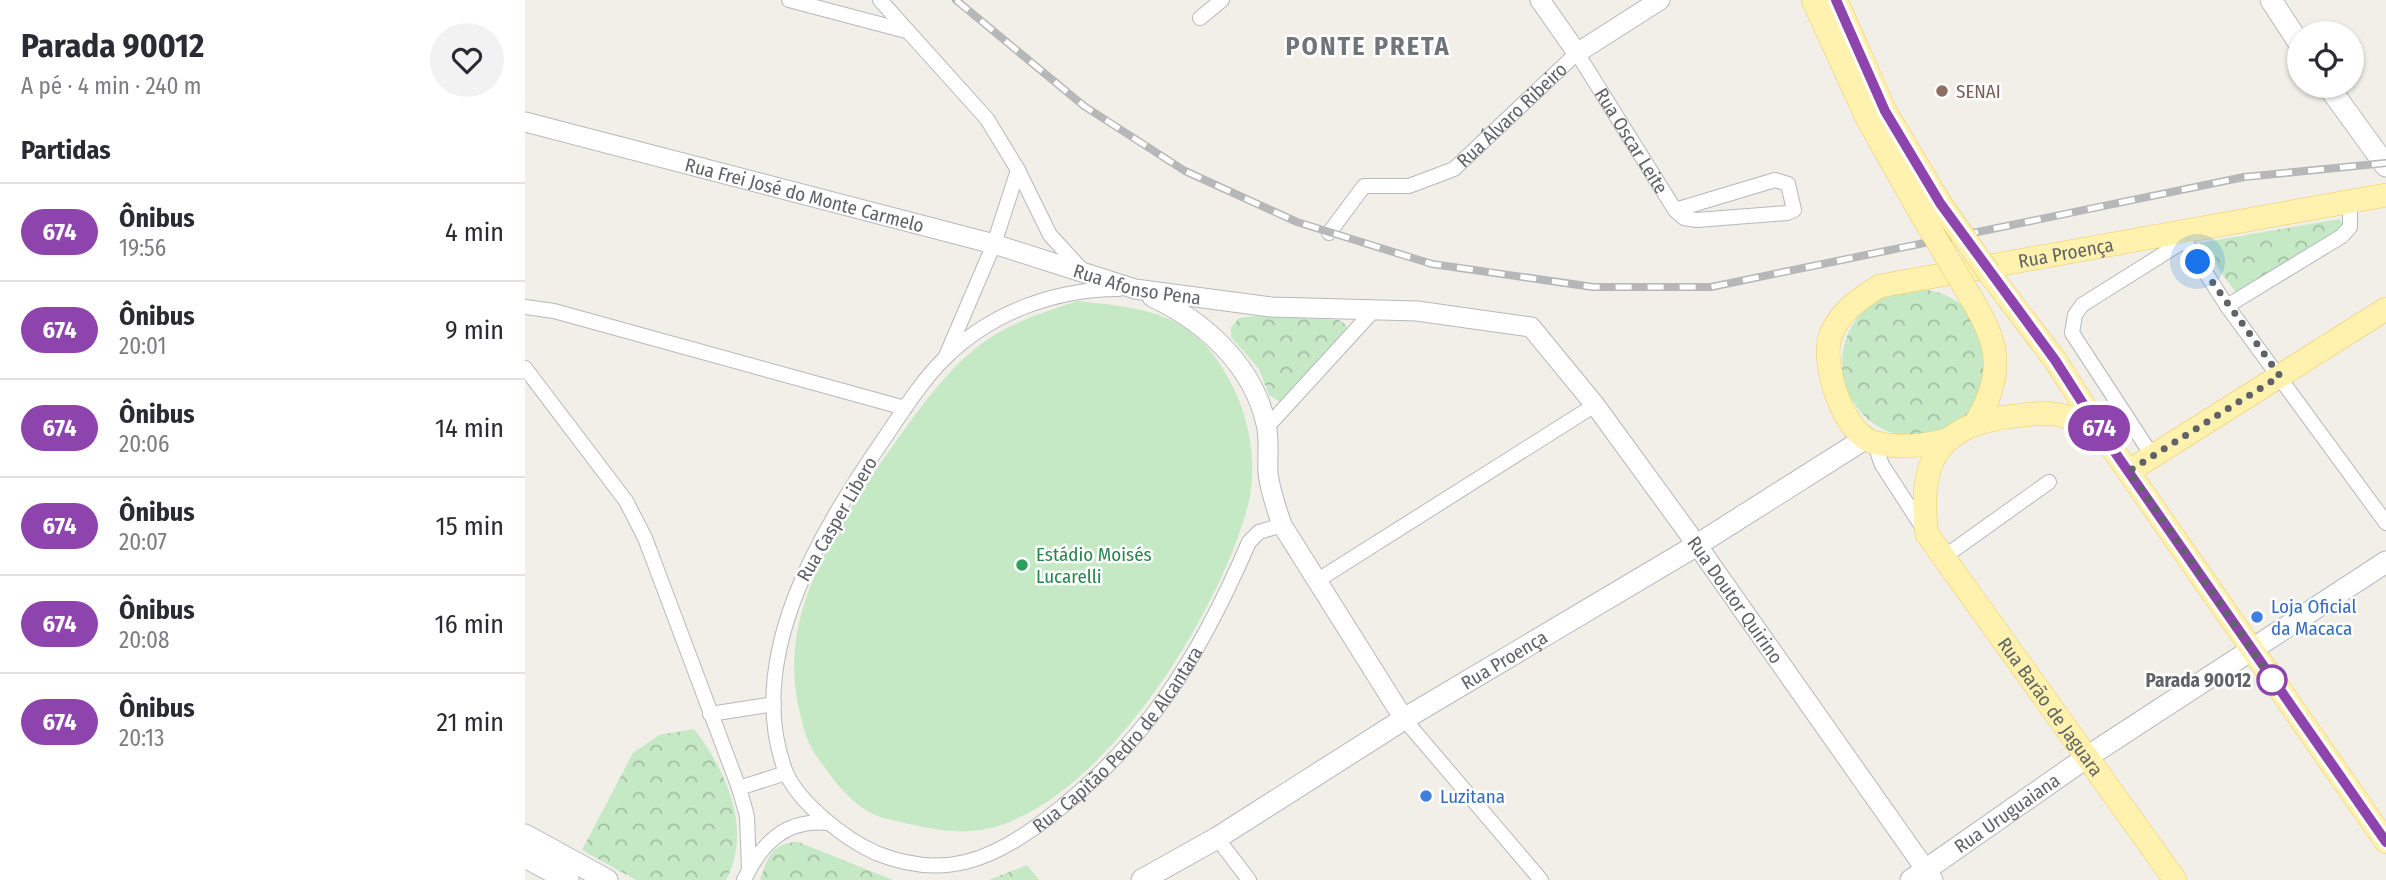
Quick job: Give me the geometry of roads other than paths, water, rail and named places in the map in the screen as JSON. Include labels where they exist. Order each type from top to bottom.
[{"type":"main road","points":[[1813,0],[1868,120],[1930,208],[1989,273],[2055,360],[2105,438],[2386,842]]},
{"type":"main road","points":[[1836,0],[1963,286],[1994,340],[1997,357],[1992,390],[1977,421]]},
{"type":"main road","points":[[2271,0],[2287,25]]},
{"type":"main road","points":[[2336,98],[2386,166]]},
{"type":"main road","name":"Rua Proença","points":[[1142,880],[1217,838],[1404,719],[1870,440],[1847,417],[1828,364],[1831,335],[1845,312],[1860,298],[1880,286],[2181,235],[2386,195]]},
{"type":"main road","points":[[2129,471],[2386,309]]},
{"type":"main road","points":[[1927,534],[1922,500],[1924,481],[1935,453],[1947,440],[1977,421],[2047,413],[2067,417],[2105,438]]},
{"type":"main road","points":[[1870,440],[1911,446],[1947,440]]},
{"type":"main road","name":"Rua Barão de Jaguara","points":[[1927,534],[2175,880]]},
{"type":"main road","name":"Rua Uruguaiana","points":[[1923,877],[2087,757],[2386,562]]},
{"type":"main road","points":[[525,835],[607,880]]},
{"type":"main road","points":[[525,858],[568,880]]},
{"type":"street","points":[[789,0],[907,31]]},
{"type":"street","name":"Rua Afonso Pena","points":[[880,0],[987,119],[1018,170],[1050,235],[1084,272],[1135,289],[1271,307],[1417,311],[1531,327]]},
{"type":"street","points":[[1200,18],[1222,0]]},
{"type":"street","name":"Rua Oscar Leite","points":[[1540,0],[1577,53],[1675,210],[1684,218],[1697,220],[1791,212],[1795,205],[1788,184],[1775,180],[1675,210]]},
{"type":"street","name":"Rua Álvaro Ribeiro","points":[[1329,233],[1364,186],[1409,186],[1454,169],[1577,53],[1660,0]]},
{"type":"street","name":"Rua Frei José do Monte Carmelo","points":[[525,122],[994,244],[1084,272]]},
{"type":"street","name":"Rua Casper Libero","points":[[946,357],[994,244],[1018,170]]},
{"type":"street","points":[[2227,306],[2342,236],[2350,227],[2350,202]]},
{"type":"street","points":[[2181,235],[2227,306],[2386,523]]},
{"type":"street","name":"Rua Proença","points":[[2153,457],[2072,333],[2072,324],[2082,305],[2181,235]]},
{"type":"street","name":"Rua Casper Libero","points":[[929,868],[895,862],[863,847],[827,823],[786,773],[774,704],[781,644],[792,600],[812,555],[857,478],[905,408],[946,357],[995,320],[1019,309],[1088,289],[1135,289]]},
{"type":"street","points":[[1135,289],[1188,316],[1218,340],[1246,375],[1267,427],[1271,491],[1282,525],[1404,719],[1541,880]]},
{"type":"street","points":[[525,307],[554,312],[905,408]]},
{"type":"street","points":[[1267,427],[1374,310]]},
{"type":"street","name":"Rua Doutor Quirino","points":[[1531,327],[1595,405],[1697,545],[1923,877]]},
{"type":"street","points":[[525,368],[627,501],[645,538],[739,788],[747,816],[747,875]]},
{"type":"street","points":[[1318,580],[1595,405]]},
{"type":"street","points":[[1870,440],[1882,465],[1927,534]]},
{"type":"street","points":[[1944,557],[2049,482]]},
{"type":"street","name":"Rua Capitão Pedro de Alcantara","points":[[929,868],[967,865],[993,855],[1019,840],[1090,787],[1129,747],[1164,701],[1205,637],[1249,542],[1259,532],[1282,525]]},
{"type":"street","points":[[710,714],[774,704]]},
{"type":"street","points":[[739,788],[786,773]]},
{"type":"street","points":[[747,875],[765,845],[779,832],[798,824],[827,823]]},
{"type":"street","points":[[1217,838],[1249,880]]},
{"type":"railway","points":[[956,0],[1084,106],[1185,171],[1297,222],[1432,264],[1593,287],[1711,287],[2244,177],[2386,163]]},
{"type":"place","name":"SENAI","points":[[1942,91]]},
{"type":"place","name":"Estádio Moisés Lucarelli","points":[[1022,565]]},
{"type":"place","name":"Loja Oficial da Macaca","points":[[2257,617]]},
{"type":"place","name":"Parada 90012","points":[[2272,680]]},
{"type":"place","name":"Luzitana","points":[[1426,796]]},
{"type":"district","name":"PONTE PRETA","points":[[1368,46]]}]
